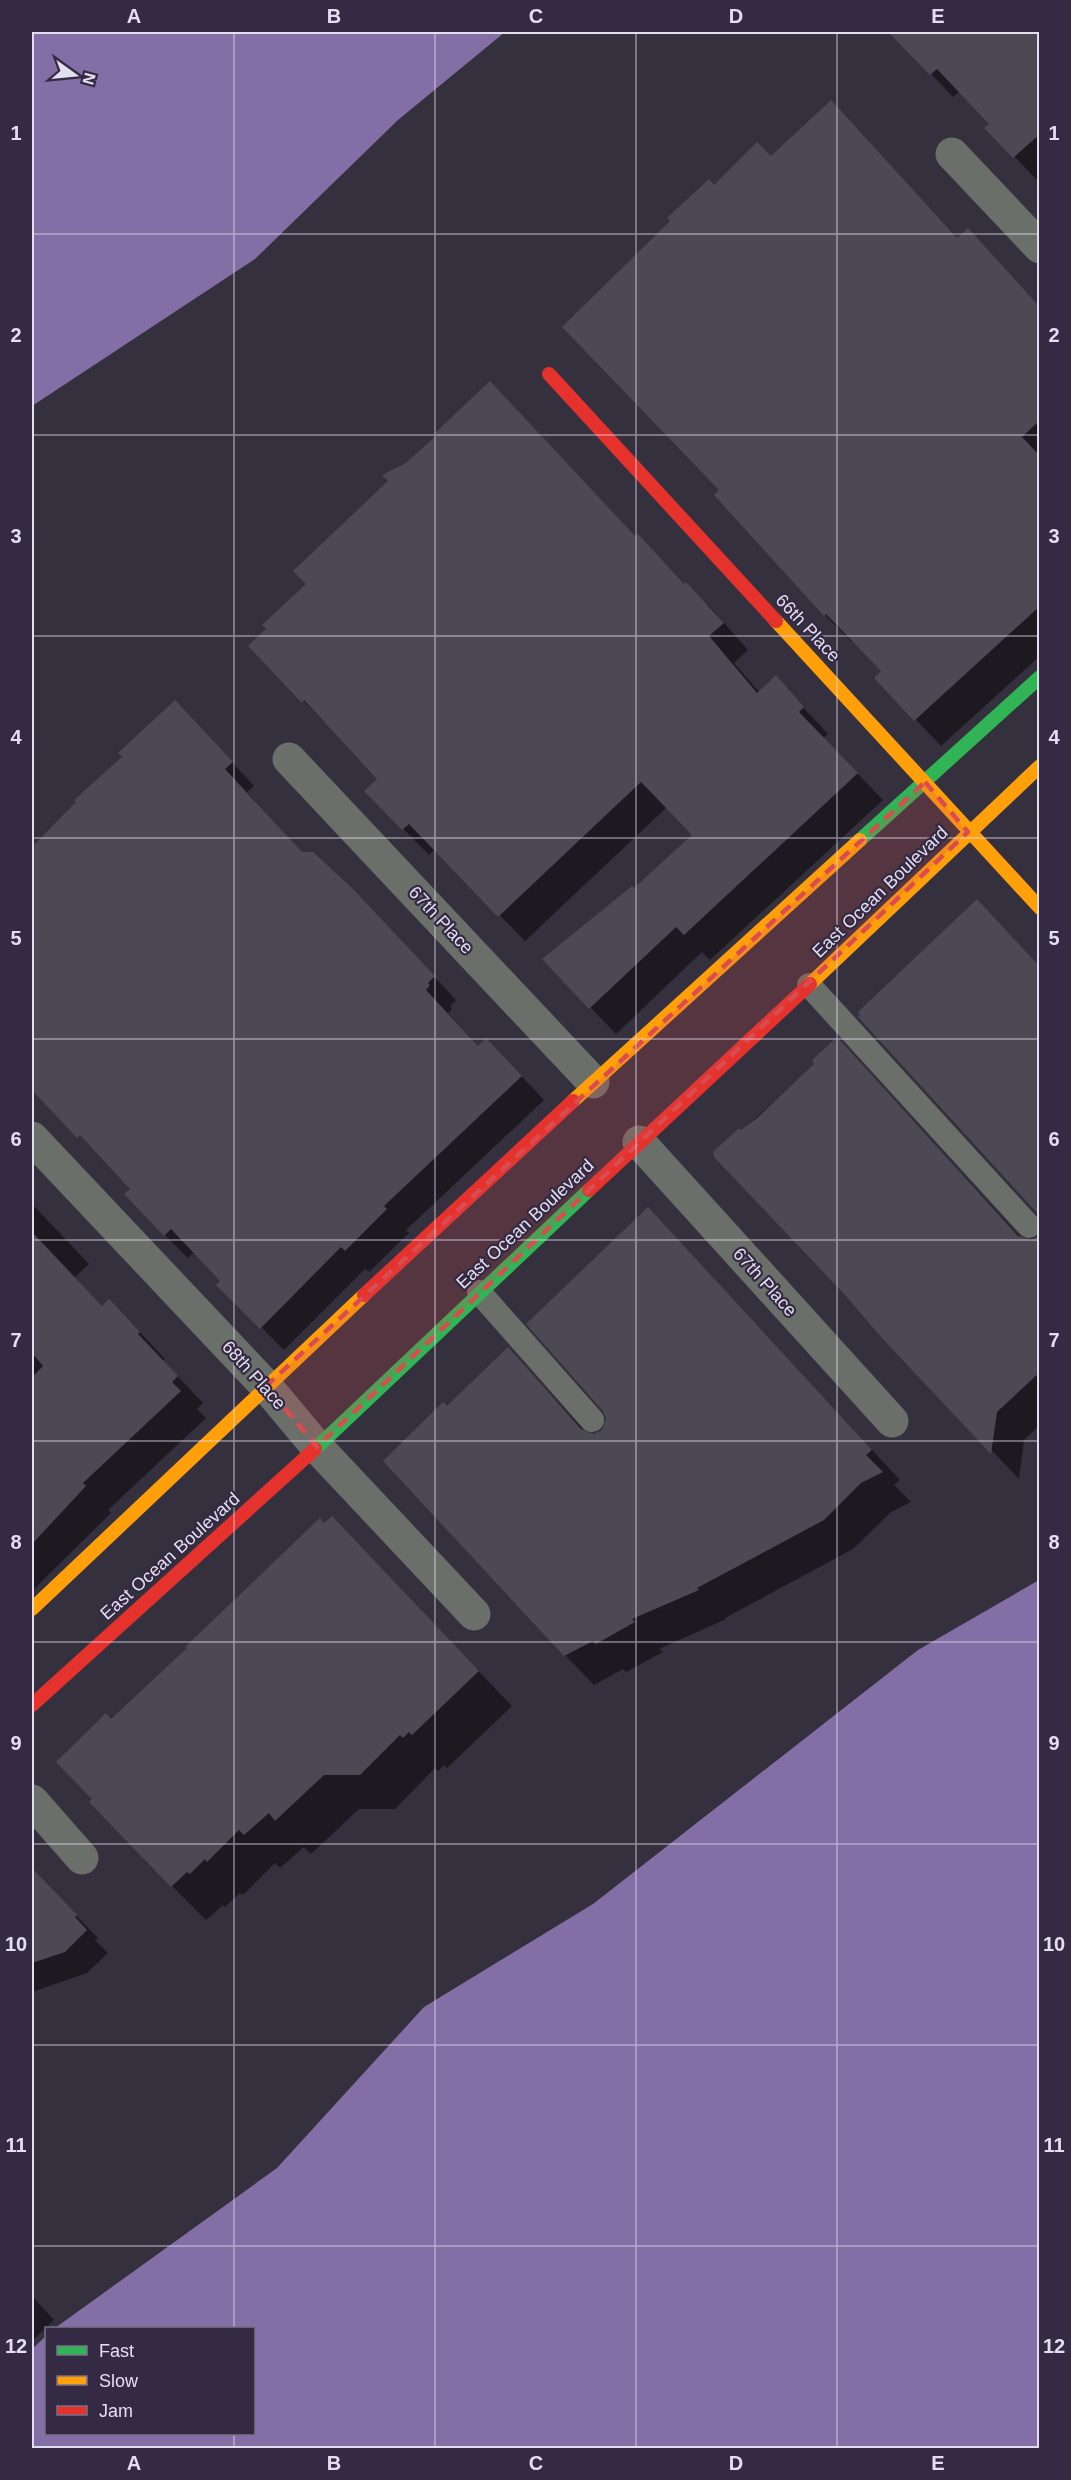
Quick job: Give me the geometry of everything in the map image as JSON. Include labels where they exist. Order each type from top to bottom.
[{"type":"main road","name":"66th Place","points":[[549,374],[1040,908]]},
{"type":"main road","points":[[32,1609],[266,1386],[593,1082],[1040,677]]},
{"type":"main road","name":"East Ocean Boulevard","points":[[32,1705],[317,1447],[1040,766]]},
{"type":"street","points":[[952,154],[1040,247]]},
{"type":"street","name":"67th Place","points":[[289,759],[593,1082]]},
{"type":"street","name":"68th Place","points":[[32,1138],[266,1386],[317,1447],[474,1614]]},
{"type":"street","name":"67th Place","points":[[639,1142],[892,1421]]},
{"type":"street","points":[[32,1801],[82,1858]]},
{"type":"lane","points":[[809,985],[1029,1226]]},
{"type":"lane","points":[[479,1292],[592,1420]]},
{"type":"highlighted area","points":[[925,782],[968,832],[317,1447],[266,1386]]},
{"type":"shaded area","points":[[32,32],[505,32],[398,120],[255,259],[32,406]]},
{"type":"shaded area","points":[[1039,1580],[1039,2448],[32,2448],[32,2349],[45,2337],[45,2435],[255,2435],[255,2327],[56,2327],[277,2168],[424,2007],[593,1904],[918,1650]]},
{"type":"building","points":[[888,32],[1040,32],[1040,134],[1013,158],[984,128],[989,124],[937,69],[930,75]]},
{"type":"building","points":[[831,100],[957,238],[968,228],[1040,307],[1040,420],[1022,437],[1040,456],[1040,606],[914,721],[874,678],[881,671],[826,614],[824,616],[714,495],[719,490],[562,327],[670,221],[667,218],[709,179],[714,185],[757,142],[771,156]]},
{"type":"building","points":[[490,381],[635,536],[638,534],[724,623],[709,636],[757,693],[776,675],[804,707],[799,712],[858,773],[684,935],[676,927],[589,1009],[542,959],[632,886],[634,888],[692,835],[641,782],[498,917],[409,824],[402,830],[364,791],[377,779],[304,700],[302,703],[248,646],[266,629],[262,625],[306,584],[293,571],[388,481],[382,475],[406,463]]},
{"type":"building","points":[[175,700],[233,762],[225,769],[302,852],[313,852],[352,888],[435,976],[428,983],[430,985],[426,990],[478,1046],[486,1038],[522,1076],[384,1206],[387,1209],[345,1251],[341,1247],[260,1329],[216,1285],[220,1281],[171,1229],[164,1236],[124,1194],[130,1189],[80,1135],[77,1138],[32,1090],[32,847],[76,802],[74,800],[122,757],[118,753]]},
{"type":"building","points":[[977,899],[1040,967],[1040,1216],[858,1017],[860,1015],[858,1012]]},
{"type":"building","points":[[837,1037],[1018,1236],[1031,1240],[1040,1235],[1040,1372],[997,1412],[991,1454],[714,1157],[713,1152],[739,1128],[741,1130],[757,1118],[814,1064],[812,1060]]},
{"type":"building","points":[[648,1207],[872,1450],[866,1455],[883,1472],[861,1483],[824,1520],[697,1588],[699,1590],[632,1619],[635,1622],[596,1644],[593,1641],[564,1656],[383,1461],[443,1402],[447,1406],[508,1347],[581,1429],[594,1434],[602,1430],[606,1418],[603,1411],[526,1324]]},
{"type":"building","points":[[32,1232],[102,1306],[109,1299],[140,1332],[138,1334],[178,1376],[172,1382],[181,1391],[83,1483],[86,1486],[32,1544],[32,1377],[43,1366],[32,1353]]},
{"type":"building","points":[[332,1516],[479,1671],[412,1735],[409,1732],[403,1738],[400,1735],[360,1775],[324,1775],[275,1821],[269,1813],[244,1835],[239,1830],[207,1862],[205,1859],[190,1874],[187,1872],[171,1887],[89,1802],[92,1799],[56,1762],[106,1713],[111,1719],[320,1518],[324,1523]]},
{"type":"building","points":[[32,1868],[77,1915],[75,1917],[87,1930],[65,1952],[32,1963]]},
{"type":"traffic: fast","points":[[860,840],[1040,677]]},
{"type":"traffic: fast","points":[[315,1449],[589,1190]]},
{"type":"traffic: slow","points":[[776,621],[1040,908]]},
{"type":"traffic: slow","points":[[810,984],[1040,766]]},
{"type":"traffic: slow","points":[[573,1101],[860,840]]},
{"type":"traffic: slow","points":[[32,1609],[364,1295]]},
{"type":"traffic: jam","points":[[549,374],[776,621]]},
{"type":"traffic: jam","points":[[589,1190],[810,984]]},
{"type":"traffic: jam","points":[[364,1295],[573,1101]]},
{"type":"traffic: jam","points":[[32,1705],[315,1449]]}]
